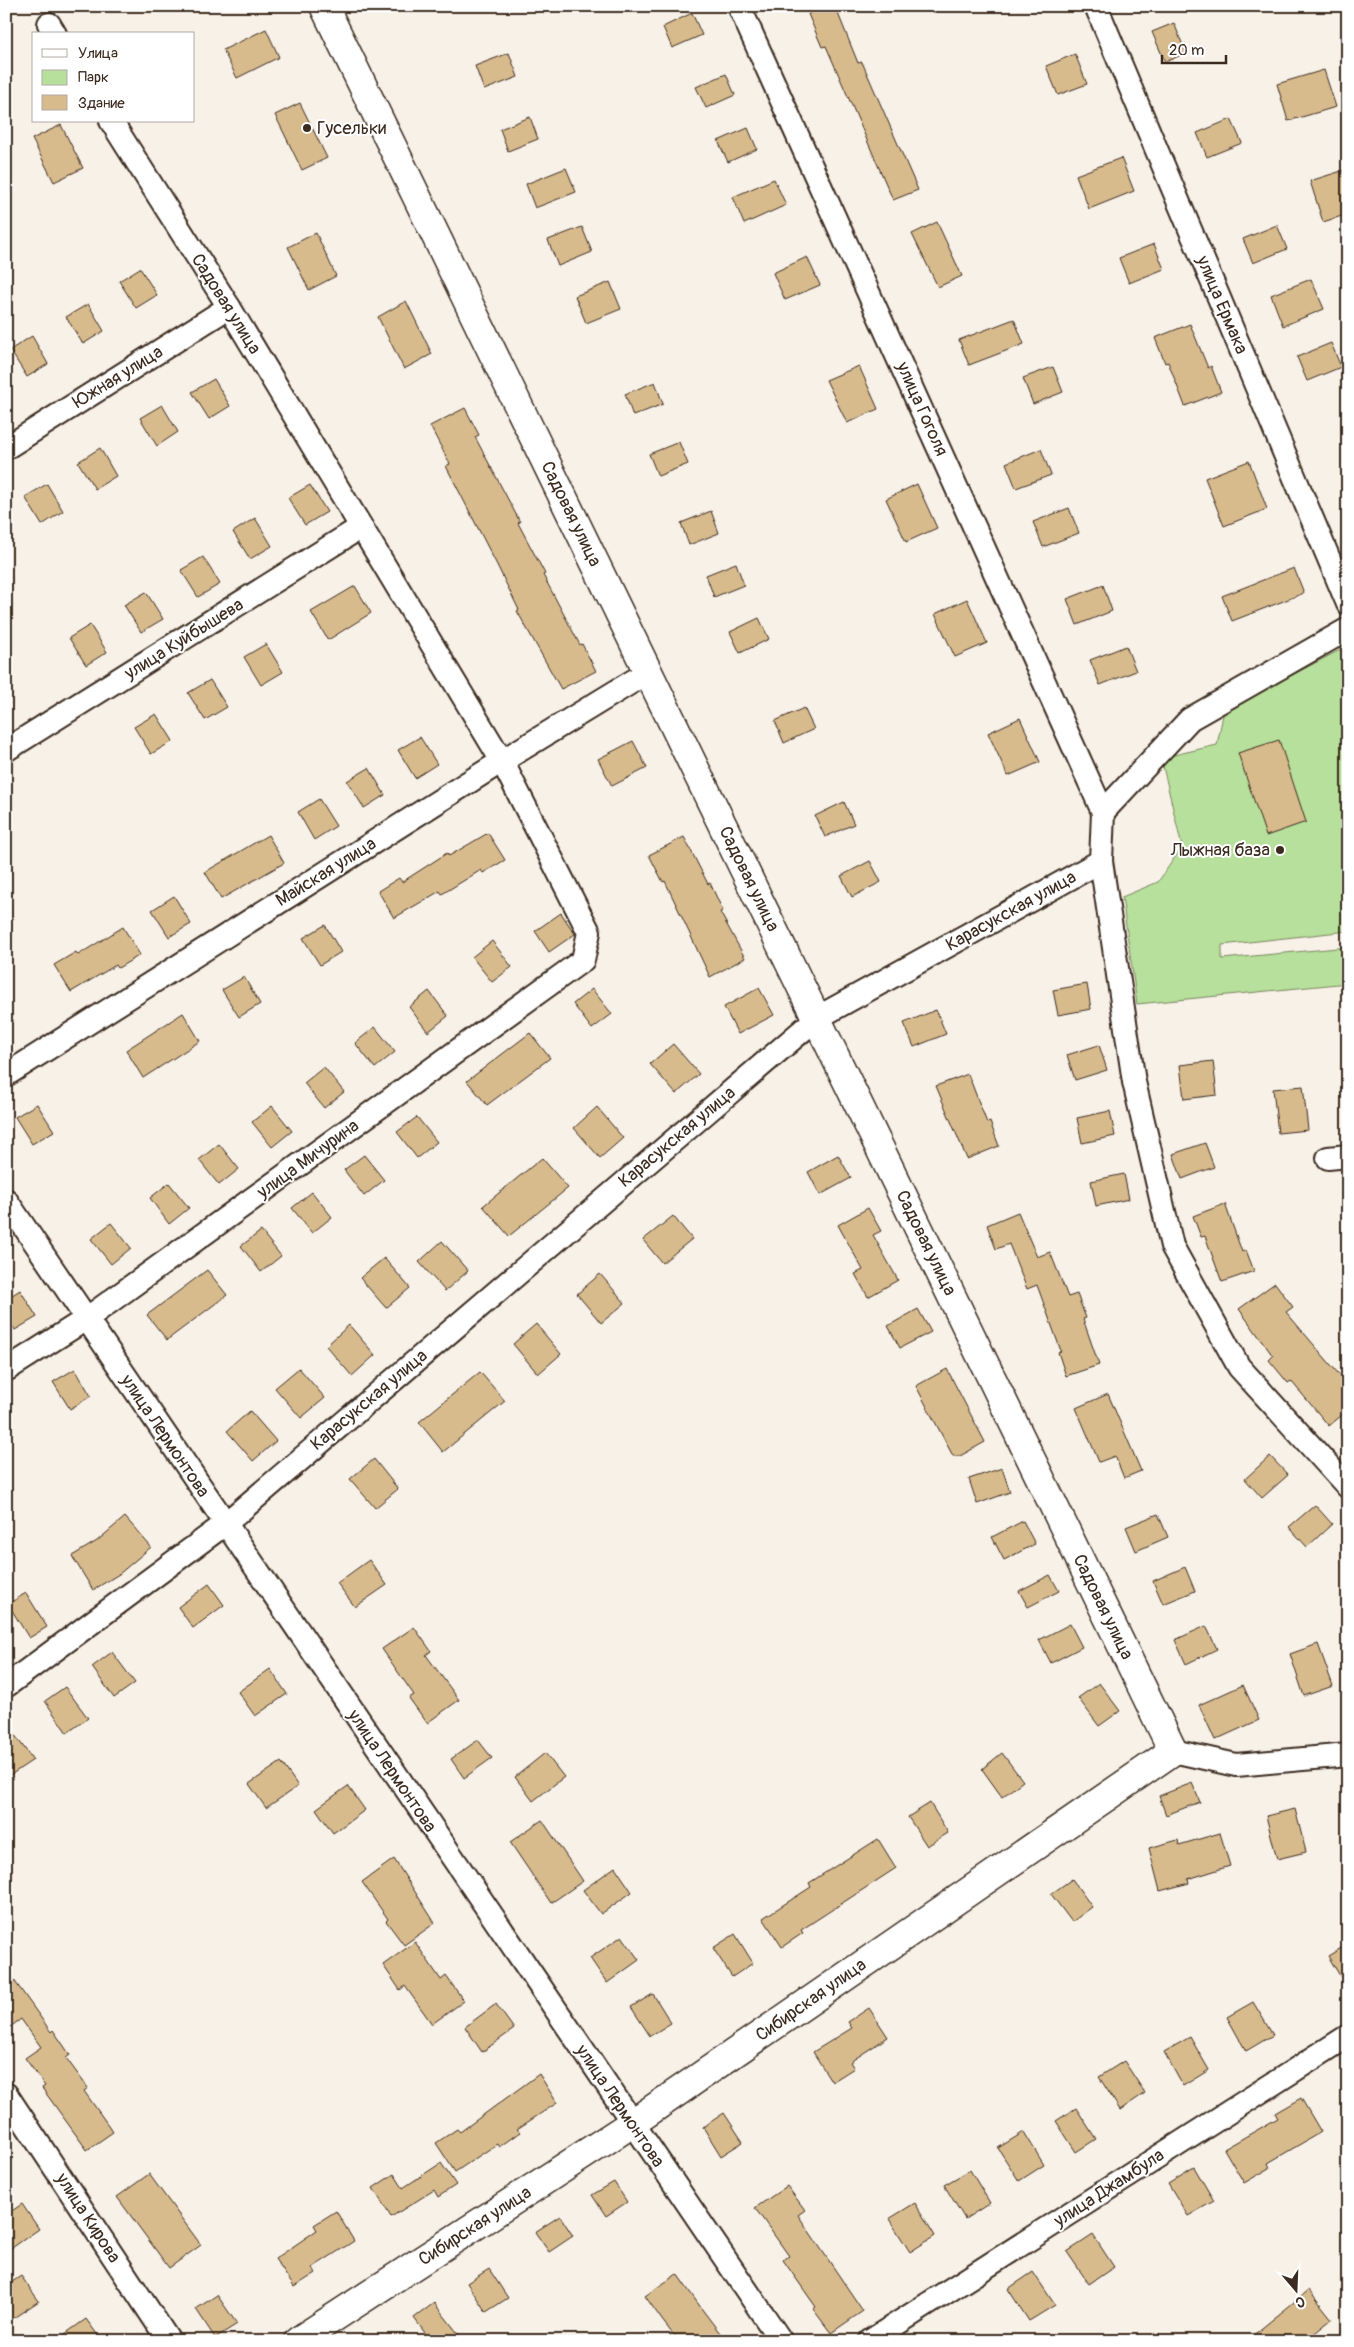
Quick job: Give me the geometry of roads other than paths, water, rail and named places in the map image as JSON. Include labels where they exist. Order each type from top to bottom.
[{"type":"street","name":"Садовая улица","points":[[324,6],[1173,1751]]},
{"type":"street","name":"улица Гоголя","points":[[739,6],[1103,812]]},
{"type":"street","name":"улица Ермака","points":[[1096,6],[1348,604]]},
{"type":"street","name":"Садовая улица","points":[[112,122],[229,307],[502,761],[589,932]]},
{"type":"street","name":"Южная улица","points":[[6,448],[229,307]]},
{"type":"street","name":"улица Куйбышева","points":[[6,750],[361,527]]},
{"type":"street","points":[[1348,628],[1190,719],[1103,812],[1101,861],[1134,1082],[1172,1246],[1239,1367],[1348,1487]]},
{"type":"street","name":"Майская улица","points":[[6,1075],[502,761],[648,672]]},
{"type":"street","name":"Карасукская улица","points":[[6,1686],[225,1524],[817,1018],[1101,861]]},
{"type":"street","name":"улица Мичурина","points":[[6,1370],[86,1319],[583,960],[589,932]]},
{"type":"street","name":"улица Лермонтова","points":[[6,1200],[781,2341]]},
{"type":"street","points":[[1173,1751],[1236,1765],[1348,1755]]},
{"type":"street","name":"Сибирская улица","points":[[298,2341],[632,2124],[1173,1751]]},
{"type":"street","name":"улица Джамбула","points":[[870,2341],[1348,2036]]},
{"type":"street","name":"улица Кирова","points":[[6,2094],[169,2341]]},
{"type":"place","name":"Гусельки","points":[[307,128]]},
{"type":"place","name":"Лыжная база","points":[[1280,850]]}]
